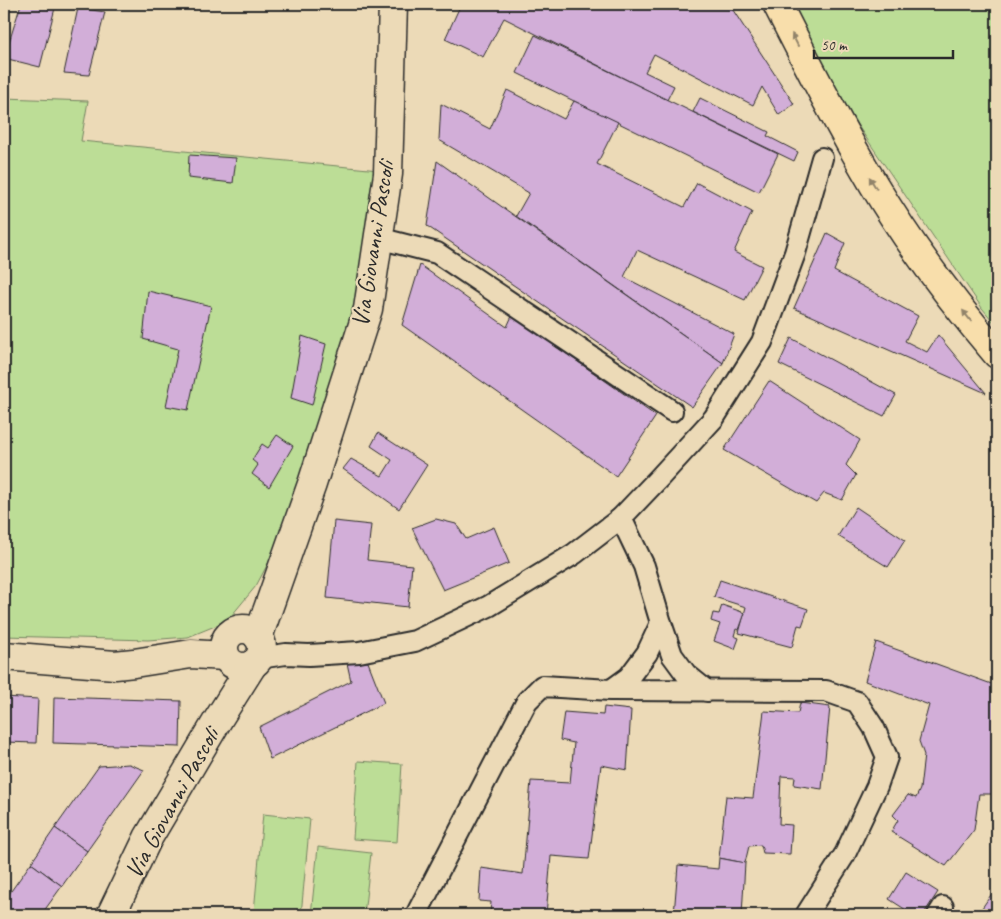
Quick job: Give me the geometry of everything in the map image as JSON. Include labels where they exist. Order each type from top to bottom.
[{"type":"highway","points":[[777,4],[819,88],[874,186],[925,262],[997,354]]},
{"type":"street","name":"Via Giovanni Pascoli","points":[[111,915],[148,838],[219,718],[244,648],[284,562],[312,484],[368,309],[388,174],[394,4]]},
{"type":"street","points":[[4,656],[115,665],[244,648],[309,655],[359,652],[415,641],[489,606],[574,554],[621,518],[714,418],[762,342],[795,253],[822,158]]},
{"type":"street","points":[[378,238],[437,253],[672,411]]},
{"type":"street","points":[[621,518],[644,566],[672,655],[686,674],[707,691]]},
{"type":"street","points":[[611,690],[629,677],[647,653],[661,623]]},
{"type":"street","points":[[416,915],[527,701],[542,686],[611,690],[826,691],[857,702],[874,728],[887,757],[877,786],[845,854],[806,915]]},
{"type":"green space","points":[[794,4],[997,4],[997,326],[982,308],[856,123],[813,45]]},
{"type":"green space","points":[[4,98],[88,101],[81,141],[379,170],[357,308],[306,477],[273,554],[256,586],[232,615],[215,626],[188,637],[148,640],[4,636]]},
{"type":"green space","points":[[358,761],[402,764],[397,842],[353,839]]},
{"type":"green space","points":[[263,814],[310,819],[301,915],[254,912]]},
{"type":"green space","points":[[318,847],[371,853],[364,915],[311,915]]},
{"type":"building","points":[[21,4],[56,4],[40,67],[4,58]]},
{"type":"building","points":[[461,4],[729,4],[794,104],[779,115],[762,87],[753,105],[654,54],[645,72],[674,86],[667,100],[504,18],[483,57],[445,39]]},
{"type":"building","points":[[78,8],[105,12],[89,75],[64,73]]},
{"type":"building","points":[[535,35],[778,154],[759,192],[517,73]]},
{"type":"building","points":[[507,90],[564,119],[574,101],[618,122],[597,164],[684,207],[697,183],[752,212],[734,252],[762,266],[745,300],[637,250],[624,277],[734,334],[723,363],[516,216],[529,193],[439,140],[441,104],[490,129]]},
{"type":"building","points":[[700,98],[769,132],[767,136],[798,152],[794,161],[693,112]]},
{"type":"building","points":[[189,155],[236,158],[233,183],[188,178]]},
{"type":"building","points":[[437,161],[723,363],[692,407],[427,226]]},
{"type":"building","points":[[827,233],[845,243],[834,271],[918,316],[905,341],[927,352],[938,335],[986,393],[794,308]]},
{"type":"building","points":[[420,265],[507,327],[512,316],[656,416],[616,476],[402,325]]},
{"type":"building","points":[[148,291],[211,306],[188,410],[166,406],[178,349],[143,339]]},
{"type":"building","points":[[302,336],[326,344],[312,405],[291,398]]},
{"type":"building","points":[[791,338],[896,395],[884,416],[779,364]]},
{"type":"building","points":[[769,381],[860,440],[846,465],[856,475],[842,500],[824,493],[816,503],[724,450]]},
{"type":"building","points":[[378,433],[427,465],[399,509],[343,469],[351,459],[382,476],[392,460],[371,446]]},
{"type":"building","points":[[277,435],[293,446],[269,487],[252,474],[258,465],[252,460],[262,444],[268,448]]},
{"type":"building","points":[[856,507],[905,540],[888,567],[838,536]]},
{"type":"building","points":[[436,519],[456,524],[466,539],[494,527],[509,563],[443,590],[412,528]]},
{"type":"building","points":[[334,521],[371,525],[367,560],[412,565],[408,607],[327,598]]},
{"type":"building","points":[[720,580],[808,609],[802,626],[798,625],[792,647],[739,633],[746,607],[714,597]]},
{"type":"building","points":[[722,605],[745,613],[739,630],[736,629],[734,636],[739,638],[735,649],[714,641],[720,624],[711,621],[713,613],[719,614]]},
{"type":"building","points":[[876,642],[997,686],[997,731],[994,743],[997,744],[997,794],[979,794],[974,830],[946,866],[891,832],[898,820],[893,815],[908,795],[916,798],[920,789],[924,755],[919,741],[929,705],[865,681]]},
{"type":"building","points":[[368,662],[384,703],[270,759],[259,727],[351,681],[347,663]]},
{"type":"building","points":[[4,697],[38,699],[36,743],[4,742]]},
{"type":"building","points":[[54,697],[181,701],[180,747],[53,743]]},
{"type":"building","points":[[800,703],[830,707],[822,789],[794,785],[795,777],[781,776],[779,824],[792,825],[790,854],[763,853],[761,845],[749,846],[745,863],[719,858],[726,796],[753,798],[764,711],[798,713]]},
{"type":"building","points":[[604,707],[631,710],[627,770],[601,765],[589,859],[551,856],[546,915],[490,915],[491,902],[479,901],[481,868],[523,874],[531,781],[570,783],[574,743],[560,740],[564,712],[603,715]]},
{"type":"building","points":[[129,764],[144,770],[87,851],[55,828],[99,766]]},
{"type":"building","points":[[55,828],[87,851],[62,886],[31,863]]},
{"type":"building","points":[[719,858],[745,863],[742,915],[674,915],[678,865],[718,869]]},
{"type":"building","points":[[31,863],[62,886],[41,915],[4,915],[4,901]]},
{"type":"building","points":[[906,872],[938,892],[923,915],[914,915],[889,899]]},
{"type":"building","points":[[997,886],[997,915],[992,915],[982,908]]}]
